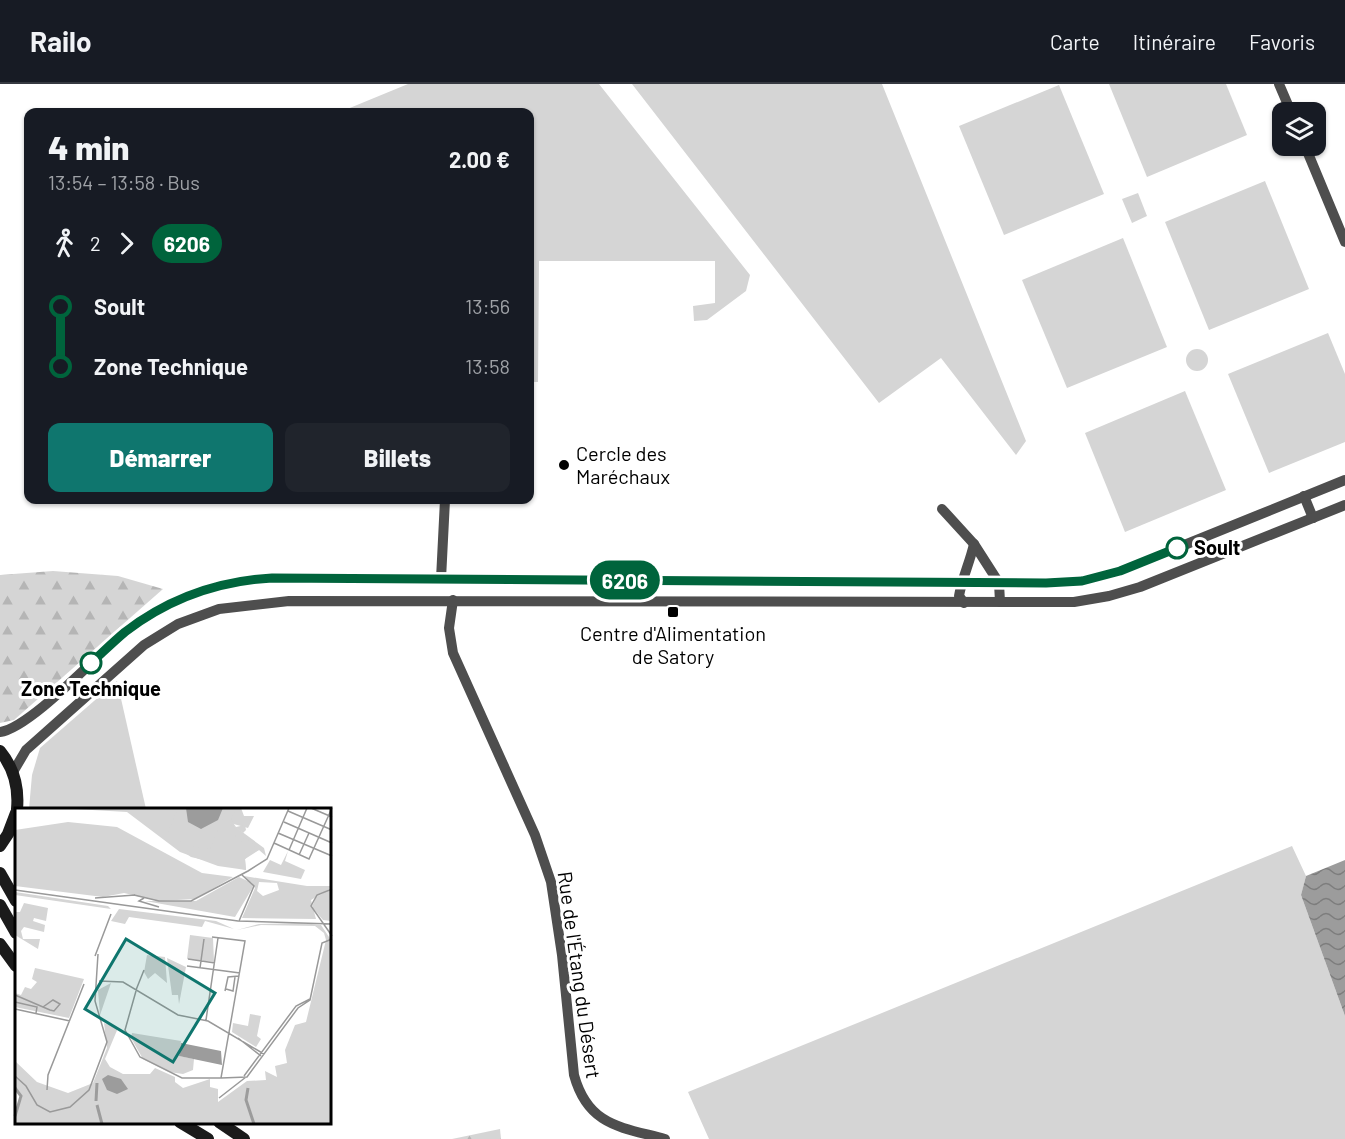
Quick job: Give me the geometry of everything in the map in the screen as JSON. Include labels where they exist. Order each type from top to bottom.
[{"type":"main road","points":[[0,751],[13,772],[18,791],[16,808]]},
{"type":"main road","points":[[0,846],[14,824]]},
{"type":"main road","points":[[0,873],[15,899]]},
{"type":"main road","points":[[0,905],[15,931]]},
{"type":"main road","points":[[0,944],[15,965]]},
{"type":"main road","points":[[184,1124],[210,1139]]},
{"type":"main road","points":[[193,1124],[210,1139]]},
{"type":"main road","points":[[222,1124],[244,1139]]},
{"type":"street","points":[[1279,84],[1287,102]]},
{"type":"street","points":[[1309,156],[1345,242]]},
{"type":"street","points":[[0,732],[9,731],[34,714],[135,626],[154,613],[190,595],[220,584],[272,578],[962,583],[1082,581],[1120,571],[1345,480]]},
{"type":"street","points":[[1304,496],[1313,518]]},
{"type":"street","points":[[441,579],[445,504]]},
{"type":"street","points":[[13,772],[26,750],[144,645],[178,624],[219,609],[279,602],[453,600],[1074,602],[1109,596],[1140,587],[1345,505]]},
{"type":"street","points":[[942,509],[974,544],[999,583],[1000,602]]},
{"type":"street","points":[[964,603],[959,596],[974,544]]},
{"type":"street","name":"Rue de l'Étang du Désert","points":[[453,600],[449,628],[453,653],[535,835],[551,882],[578,1092],[587,1106],[602,1119],[615,1126],[665,1139]]},
{"type":"green space","points":[[408,84],[599,84],[750,275],[746,291],[707,320],[694,321],[693,306],[715,303],[715,261],[539,261],[538,382],[534,382],[534,108],[350,108]]},
{"type":"green space","points":[[632,84],[882,84],[1026,441],[1016,455],[941,358],[879,403]]},
{"type":"green space","points":[[1109,84],[1226,84],[1247,135],[1147,177]]},
{"type":"green space","points":[[1059,85],[1104,194],[1004,235],[959,126]]},
{"type":"green space","points":[[1265,181],[1309,289],[1209,330],[1165,222]]},
{"type":"green space","points":[[1138,193],[1147,216],[1132,223],[1122,199]]},
{"type":"green space","points":[[1123,238],[1167,347],[1067,388],[1022,280]]},
{"type":"green space","points":[[1328,333],[1345,374],[1345,442],[1269,473],[1228,374]]},
{"type":"green space","points":[[1197,349],[1205,352],[1208,360],[1205,368],[1197,371],[1189,368],[1186,360],[1189,352]]},
{"type":"green space","points":[[1185,391],[1226,490],[1125,532],[1085,433]]},
{"type":"green space","points":[[53,571],[118,576],[163,589],[14,720],[0,723],[0,575]]},
{"type":"green space","points":[[117,681],[146,808],[29,808],[32,775],[40,748]]},
{"type":"green space","points":[[1292,846],[1306,876],[1301,895],[1345,1016],[1345,1139],[709,1139],[688,1092]]},
{"type":"green space","points":[[500,1129],[501,1139],[452,1139]]},
{"type":"water","points":[[1345,860],[1345,1016],[1301,895],[1306,876]]},
{"type":"bus line","name":"6206","points":[[91,663],[125,632],[154,613],[190,595],[220,584],[249,579],[1046,583],[1082,581],[1120,571],[1177,548]]},
{"type":"place","name":"Cercle des Maréchaux","points":[[564,465]]},
{"type":"place","name":"Soult","points":[[1177,548]]},
{"type":"place","name":"Centre d'Alimentation de Satory","points":[[673,612]]},
{"type":"place","name":"Zone Technique","points":[[91,663]]}]
